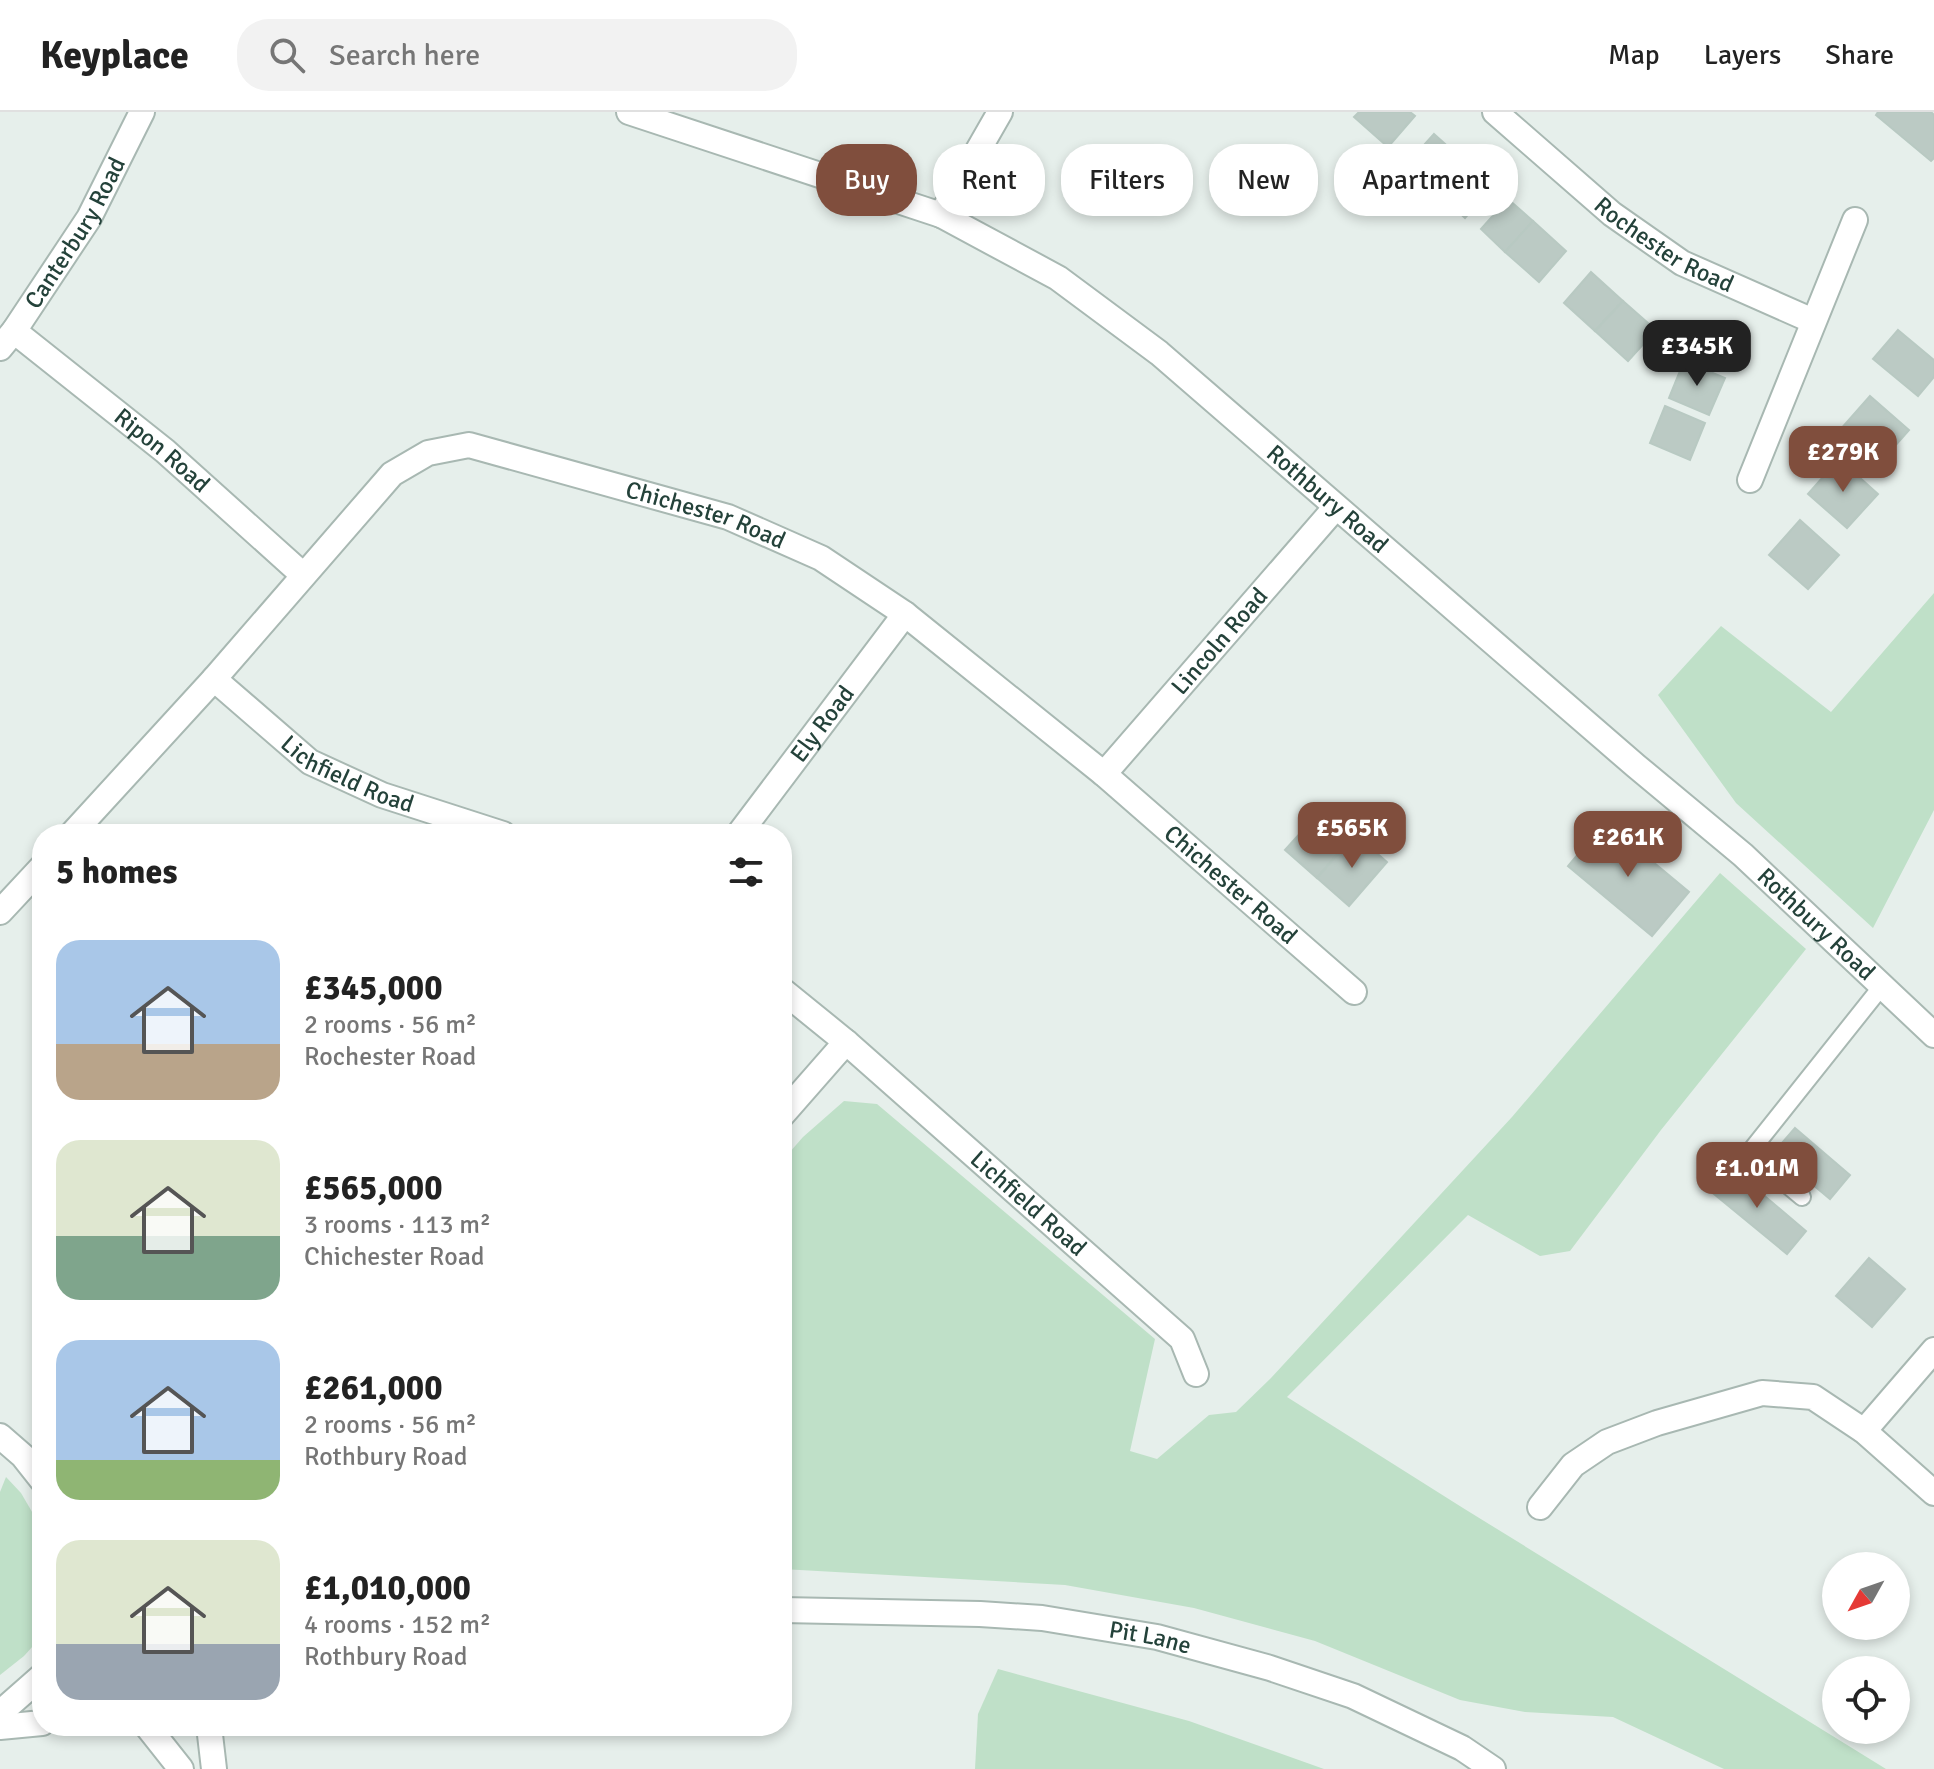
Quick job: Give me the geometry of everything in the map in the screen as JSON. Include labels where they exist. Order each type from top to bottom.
[{"type":"street","name":"Canterbury Road","points":[[7,340],[89,218],[142,112]]},
{"type":"street","name":"Rothbury Road","points":[[629,112],[933,212]]},
{"type":"street","points":[[982,144],[1000,112]]},
{"type":"street","name":"Rochester Road","points":[[1495,112],[1612,214],[1682,263],[1813,321]]},
{"type":"street","name":"Rothbury Road","points":[[943,216],[1058,278],[1159,353],[1743,855],[1934,1035]]},
{"type":"street","points":[[1750,480],[1855,220]]},
{"type":"street","name":"Ripon Road","points":[[7,340],[165,451],[303,575]]},
{"type":"street","name":"Chichester Road","points":[[81,824],[214,679],[392,474],[428,453],[469,445],[728,517],[821,558],[905,614],[1104,774],[1354,992]]},
{"type":"street","name":"Lincoln Road","points":[[1104,774],[1336,507]]},
{"type":"street","name":"Ely Road","points":[[747,824],[905,614]]},
{"type":"street","name":"Lichfield Road","points":[[214,679],[310,762],[382,795],[468,824]]},
{"type":"street","points":[[0,912],[32,878]]},
{"type":"street","name":"Lichfield Road","points":[[792,998],[846,1042],[1182,1339],[1196,1374]]},
{"type":"street","points":[[792,1104],[846,1042]]},
{"type":"street","points":[[1864,1431],[1934,1350]]},
{"type":"street","points":[[1540,1507],[1573,1465],[1607,1442],[1657,1423],[1762,1393],[1813,1397],[1864,1431],[1934,1493]]},
{"type":"street","points":[[0,1436],[32,1467]]},
{"type":"street","name":"Pit Lane","points":[[792,1610],[1027,1617],[1157,1637],[1270,1668],[1353,1696],[1462,1748],[1493,1769]]},
{"type":"street","points":[[0,1713],[32,1685]]},
{"type":"street","points":[[0,1727],[32,1724]]},
{"type":"street","points":[[155,1736],[181,1769]]},
{"type":"street","points":[[210,1736],[214,1769]]},
{"type":"lane","points":[[1802,1197],[1749,1153],[1882,986]]},
{"type":"green space","points":[[1934,593],[1934,810],[1873,928],[1736,803],[1658,695],[1721,626],[1831,712]]},
{"type":"green space","points":[[1720,873],[1806,949],[1661,1130],[1570,1251],[1540,1256],[1468,1215],[1287,1397],[1822,1730],[1822,1744],[1845,1744],[1886,1769],[1724,1769],[1613,1717],[1525,1712],[1460,1700],[1315,1641],[1194,1608],[1065,1585],[792,1570],[792,1150],[844,1101],[877,1104],[1155,1339],[1130,1451],[1157,1459],[1209,1415],[1236,1412],[1512,1117]]},
{"type":"green space","points":[[6,1477],[21,1493],[32,1512],[32,1647],[0,1675],[0,1492]]},
{"type":"green space","points":[[998,1669],[1189,1721],[1324,1769],[975,1769],[978,1714]]},
{"type":"building","points":[[1359,112],[1410,112],[1415,116],[1391,144],[1385,144],[1354,117]]},
{"type":"building","points":[[1878,112],[1931,112],[1934,115],[1934,158],[1931,161],[1876,115]]},
{"type":"building","points":[[1434,134],[1445,144],[1425,144]]},
{"type":"building","points":[[1518,208],[1533,221],[1505,252],[1481,229],[1493,216],[1518,216]]},
{"type":"building","points":[[1533,221],[1566,251],[1539,282],[1505,252]]},
{"type":"building","points":[[1591,272],[1623,301],[1595,331],[1564,303]]},
{"type":"building","points":[[1623,301],[1656,330],[1628,361],[1595,331]]},
{"type":"building","points":[[1898,330],[1934,360],[1934,377],[1918,396],[1873,359]]},
{"type":"building","points":[[1684,361],[1725,378],[1709,415],[1669,398]]},
{"type":"building","points":[[1870,396],[1909,430],[1878,465],[1840,430]]},
{"type":"building","points":[[1665,406],[1705,423],[1690,460],[1650,443]]},
{"type":"building","points":[[1839,459],[1878,494],[1847,528],[1808,494]]},
{"type":"building","points":[[1800,520],[1839,555],[1808,589],[1769,555]]},
{"type":"building","points":[[1324,807],[1355,834],[1317,878],[1285,850]]},
{"type":"building","points":[[1605,822],[1689,892],[1652,936],[1568,866]]},
{"type":"building","points":[[1355,834],[1387,862],[1349,906],[1317,878]]},
{"type":"building","points":[[1795,1128],[1850,1175],[1830,1199],[1774,1152]]},
{"type":"building","points":[[1728,1165],[1806,1231],[1787,1254],[1708,1189]]},
{"type":"building","points":[[1869,1258],[1905,1289],[1872,1327],[1836,1296]]}]
